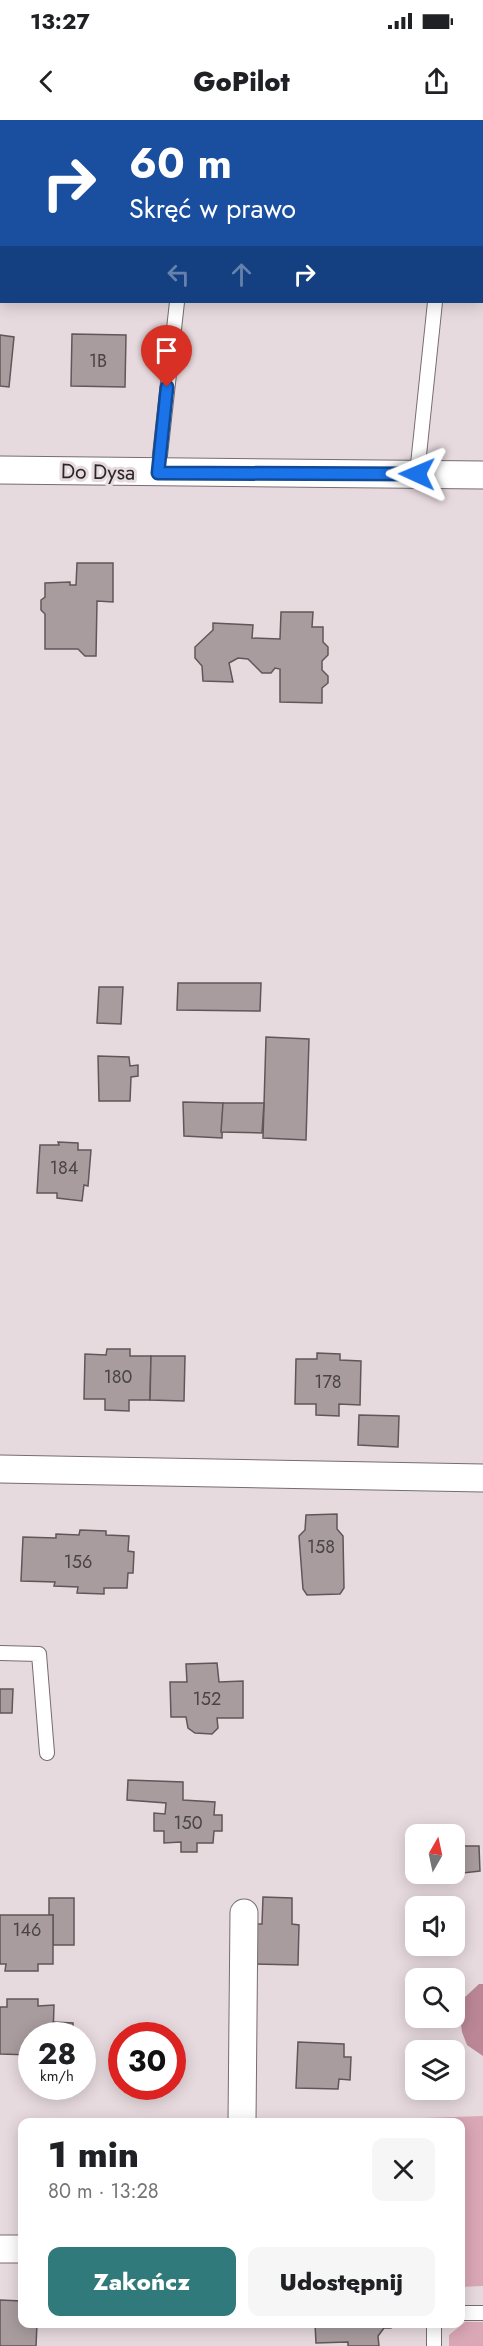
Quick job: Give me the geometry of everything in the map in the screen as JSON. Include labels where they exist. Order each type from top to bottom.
[{"type":"street","name":"Do Dysa","points":[[0,470],[483,475]]},
{"type":"street","points":[[0,1470],[483,1478]]},
{"type":"street","points":[[243,2118],[244,1913]]},
{"type":"street","points":[[0,2249],[18,2249]]},
{"type":"lane","points":[[158,473],[177,303]]},
{"type":"lane","points":[[417,474],[435,303]]},
{"type":"lane","points":[[0,1653],[39,1654],[47,1754]]},
{"type":"lane","points":[[465,2313],[483,2313]]},
{"type":"lane","points":[[434,2328],[434,2346]]},
{"type":"shaded area","points":[[479,1984],[483,1984],[483,2056],[467,2045],[462,2032],[461,2028],[465,2028],[465,1997]]},
{"type":"shaded area","points":[[483,2116],[483,2286],[465,2287],[465,2118],[423,2118]]},
{"type":"shaded area","points":[[465,2322],[483,2322],[483,2346],[449,2346],[449,2335],[458,2328],[465,2328]]},
{"type":"building","points":[[72,334],[126,335],[125,387],[71,386]]},
{"type":"building","points":[[0,335],[14,337],[9,387],[0,386]]},
{"type":"building","points":[[77,563],[113,563],[113,602],[97,601],[96,656],[85,656],[78,649],[45,649],[45,614],[41,610],[41,600],[45,597],[45,583],[70,582],[70,585],[76,585]]},
{"type":"building","points":[[281,612],[313,612],[312,627],[323,627],[323,642],[328,647],[328,655],[322,661],[322,670],[328,676],[328,683],[322,688],[322,703],[280,702],[280,669],[275,668],[271,673],[262,673],[248,659],[238,658],[229,663],[233,682],[203,681],[202,666],[195,658],[195,647],[213,630],[213,623],[253,625],[252,638],[280,639]]},
{"type":"building","points":[[178,983],[261,983],[260,1011],[177,1010]]},
{"type":"building","points":[[99,987],[123,987],[121,1024],[97,1023]]},
{"type":"building","points":[[266,1037],[309,1039],[306,1140],[263,1138]]},
{"type":"building","points":[[98,1056],[129,1057],[130,1066],[138,1065],[138,1076],[131,1077],[130,1101],[99,1101]]},
{"type":"building","points":[[183,1102],[223,1103],[222,1138],[184,1136]]},
{"type":"building","points":[[223,1103],[264,1103],[262,1133],[221,1132]]},
{"type":"building","points":[[58,1142],[78,1143],[78,1150],[91,1150],[88,1186],[84,1185],[82,1201],[57,1198],[57,1193],[37,1193],[40,1145],[59,1145]]},
{"type":"building","points":[[107,1349],[130,1349],[130,1356],[151,1356],[150,1400],[129,1400],[129,1411],[105,1410],[105,1399],[84,1399],[85,1354],[106,1355]]},
{"type":"building","points":[[317,1353],[340,1354],[340,1360],[361,1361],[360,1405],[339,1404],[339,1416],[316,1415],[316,1404],[295,1404],[296,1359],[317,1359]]},
{"type":"building","points":[[151,1356],[185,1356],[184,1401],[150,1400]]},
{"type":"building","points":[[359,1415],[399,1416],[398,1447],[358,1445]]},
{"type":"building","points":[[337,1514],[337,1529],[343,1536],[344,1588],[340,1594],[307,1595],[303,1589],[299,1536],[305,1530],[306,1515]]},
{"type":"building","points":[[80,1530],[106,1531],[106,1535],[129,1536],[128,1551],[134,1552],[133,1573],[128,1573],[127,1588],[104,1588],[104,1594],[77,1593],[78,1587],[54,1586],[55,1582],[21,1581],[23,1537],[56,1538],[56,1534],[79,1535]]},
{"type":"building","points":[[217,1663],[219,1682],[243,1681],[243,1718],[217,1718],[218,1728],[212,1734],[195,1733],[188,1728],[186,1717],[171,1717],[170,1682],[187,1682],[186,1664]]},
{"type":"building","points":[[0,1689],[13,1689],[12,1713],[0,1713]]},
{"type":"building","points":[[128,1780],[183,1782],[183,1800],[215,1802],[214,1815],[222,1815],[222,1831],[214,1831],[213,1843],[197,1843],[197,1852],[181,1852],[181,1842],[164,1843],[164,1831],[154,1831],[154,1813],[165,1814],[166,1803],[127,1800]]},
{"type":"building","points":[[465,1846],[479,1846],[480,1871],[465,1873]]},
{"type":"building","points":[[263,1897],[292,1898],[292,1924],[299,1925],[298,1965],[249,1964],[250,1924],[262,1924]]},
{"type":"building","points":[[49,1898],[74,1898],[74,1945],[53,1945],[53,1915],[49,1915]]},
{"type":"building","points":[[0,1915],[53,1915],[53,1964],[38,1964],[38,1971],[5,1971],[6,1964],[0,1964]]},
{"type":"building","points":[[7,1999],[38,1999],[38,2006],[54,2005],[53,2022],[18,2022],[18,2055],[0,2054],[0,2007],[7,2007]]},
{"type":"building","points":[[298,2042],[344,2044],[344,2057],[351,2057],[350,2080],[339,2079],[338,2089],[296,2088]]},
{"type":"building","points":[[0,2300],[18,2301],[18,2328],[37,2328],[36,2346],[0,2346]]},
{"type":"building","points":[[315,2328],[384,2328],[378,2336],[379,2346],[348,2346],[348,2342],[316,2343]]},
{"type":"route","points":[[167,387],[158,473],[417,474]]}]
